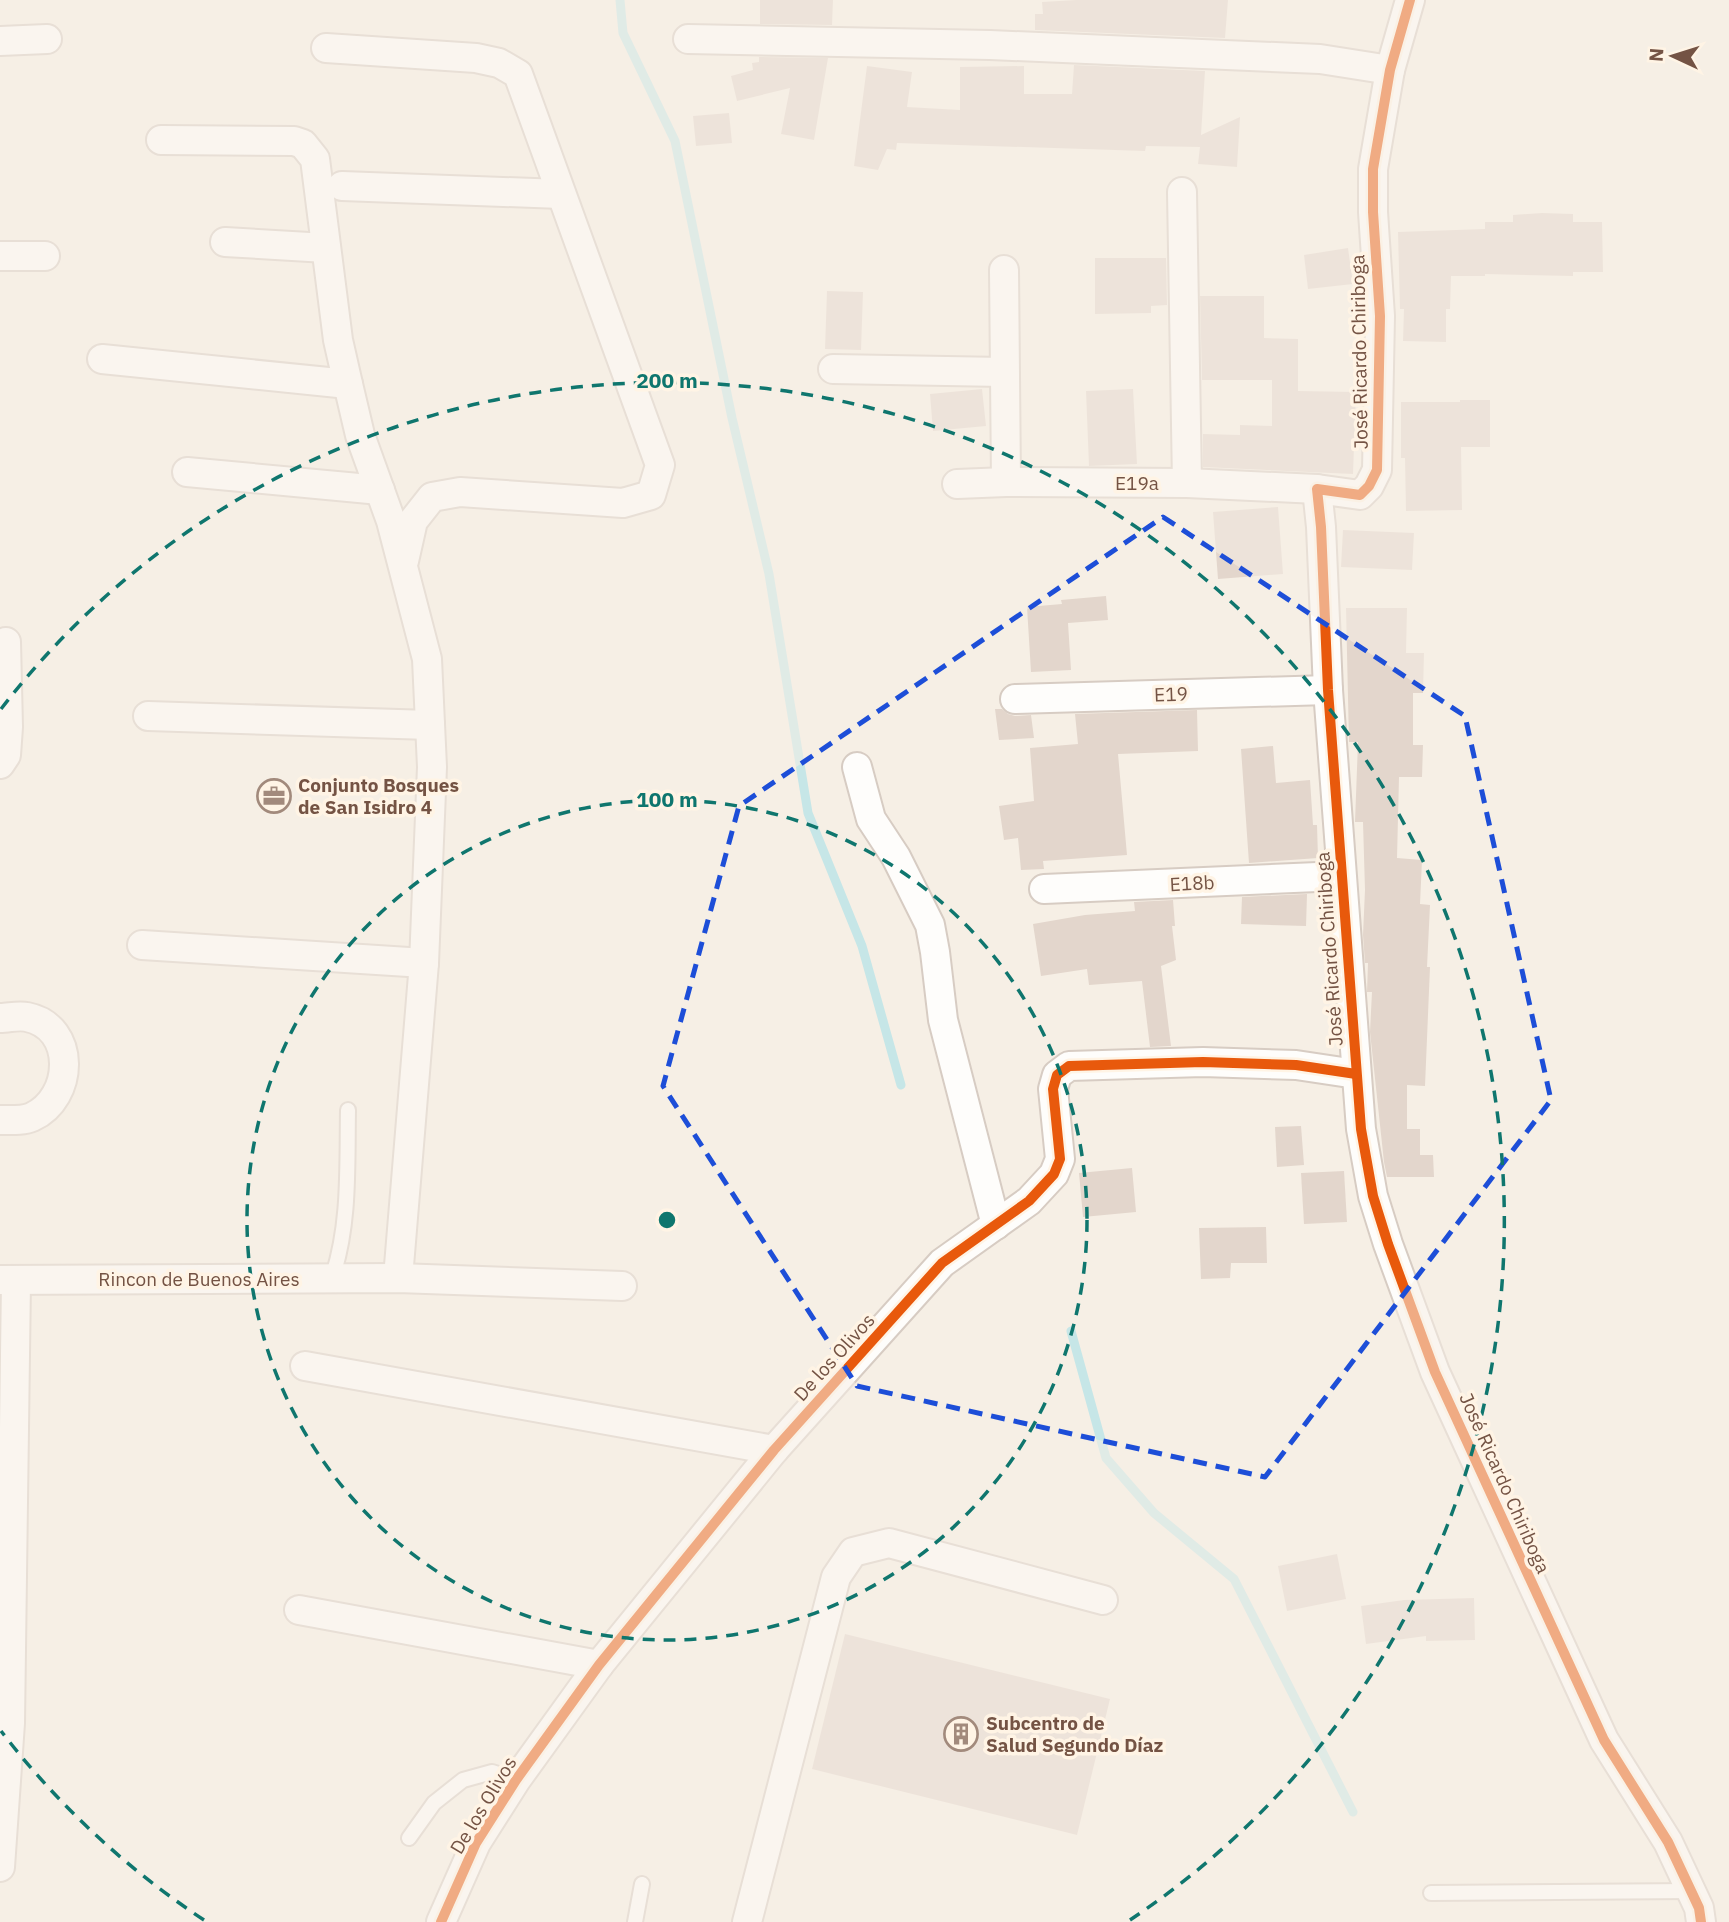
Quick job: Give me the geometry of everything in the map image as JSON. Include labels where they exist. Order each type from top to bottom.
[{"type":"street","name":"José Ricardo Chiriboga","points":[[1410,0],[1390,70],[1373,169],[1380,316],[1377,470],[1369,486],[1360,495],[1317,489],[1328,690],[1361,1129],[1373,1196],[1435,1372],[1604,1740],[1668,1842],[1692,1891],[1702,1922]]},
{"type":"street","points":[[0,40],[47,39]]},
{"type":"street","points":[[688,39],[990,45],[1279,57],[1320,59],[1390,70]]},
{"type":"street","points":[[327,48],[476,58],[499,62],[518,74],[660,465],[651,495],[623,503],[460,492],[432,497],[413,521],[403,567]]},
{"type":"street","points":[[161,140],[284,140],[303,144],[315,159],[338,340],[360,435],[391,521],[427,659],[432,767],[424,962],[398,1278]]},
{"type":"street","points":[[342,186],[561,194]]},
{"type":"street","points":[[1182,192],[1187,484]]},
{"type":"street","points":[[225,242],[327,248]]},
{"type":"street","points":[[0,256],[45,256]]},
{"type":"street","points":[[1004,270],[1006,482]]},
{"type":"street","points":[[102,359],[348,384]]},
{"type":"street","points":[[833,369],[1003,372]]},
{"type":"street","points":[[187,472],[380,490]]},
{"type":"street","name":"E19a","points":[[957,484],[1187,484],[1317,489]]},
{"type":"street","points":[[0,764],[6,755],[8,727],[6,642]]},
{"type":"street","name":"E19","points":[[1015,699],[1328,690]]},
{"type":"street","points":[[148,716],[430,725]]},
{"type":"street","points":[[857,767],[871,819],[897,858],[930,925],[943,1020],[996,1225]]},
{"type":"street","name":"E18b","points":[[1044,889],[1341,876]]},
{"type":"street","points":[[142,945],[424,962]]},
{"type":"street","points":[[0,1018],[29,1017],[46,1026],[60,1042],[66,1072],[50,1104],[38,1114],[31,1118],[0,1120]]},
{"type":"street","name":"De los Olivos","points":[[441,1922],[476,1843],[516,1780],[599,1665],[774,1450],[942,1263],[1029,1201],[1054,1174],[1060,1159],[1053,1089],[1057,1075],[1069,1066],[1203,1062],[1296,1065],[1356,1074]]},
{"type":"street","name":"Rincon de Buenos Aires","points":[[8,1281],[398,1278],[622,1286]]},
{"type":"street","points":[[0,1867],[5,1724],[8,1281]]},
{"type":"street","points":[[305,1366],[774,1450]]},
{"type":"street","points":[[747,1922],[836,1577],[853,1552],[890,1543],[1103,1600]]},
{"type":"street","points":[[299,1610],[599,1665]]},
{"type":"lane","points":[[332,1278],[340,1256],[346,1207],[348,1110]]},
{"type":"lane","points":[[409,1838],[434,1803],[463,1780],[492,1772],[516,1780]]},
{"type":"lane","points":[[635,1922],[642,1884]]},
{"type":"lane","points":[[1431,1893],[1692,1891]]},
{"type":"highlighted area","points":[[1163,517],[1465,716],[1551,1100],[1265,1477],[857,1386],[663,1086],[739,806]]},
{"type":"building","points":[[760,0],[833,0],[832,25],[760,24]]},
{"type":"building","points":[[1228,0],[1225,38],[1035,30],[1035,14],[1043,14],[1042,2]]},
{"type":"building","points":[[759,57],[828,58],[814,140],[781,134],[790,88],[737,101],[731,76],[753,70],[752,63],[759,62]]},
{"type":"building","points":[[1074,65],[1205,71],[1201,135],[1240,117],[1237,167],[1198,164],[1200,147],[1146,146],[1145,151],[897,143],[896,150],[887,149],[878,170],[854,166],[867,66],[912,72],[907,107],[960,110],[960,67],[1024,66],[1024,94],[1072,94]]},
{"type":"building","points":[[729,113],[732,143],[696,146],[693,116]]},
{"type":"building","points":[[1573,214],[1573,222],[1602,222],[1603,272],[1573,272],[1573,276],[1451,276],[1450,309],[1446,309],[1446,342],[1403,341],[1404,309],[1400,309],[1398,232],[1485,229],[1485,222],[1513,222],[1513,215]]},
{"type":"building","points":[[1348,248],[1353,284],[1308,289],[1304,255]]},
{"type":"building","points":[[1095,258],[1166,258],[1167,305],[1151,306],[1151,313],[1095,314]]},
{"type":"building","points":[[827,291],[863,292],[861,350],[825,349]]},
{"type":"building","points":[[1200,296],[1264,296],[1264,338],[1298,339],[1298,391],[1356,392],[1353,474],[1203,467],[1203,434],[1240,435],[1240,425],[1272,426],[1272,380],[1202,380]]},
{"type":"building","points":[[982,389],[986,426],[933,431],[930,394]]},
{"type":"building","points":[[1133,389],[1137,464],[1089,466],[1086,391]]},
{"type":"building","points":[[1490,400],[1490,447],[1461,447],[1462,510],[1406,511],[1405,458],[1401,458],[1401,402]]},
{"type":"building","points":[[1278,507],[1283,574],[1218,579],[1213,512]]},
{"type":"building","points":[[1343,530],[1414,533],[1412,570],[1341,567]]},
{"type":"building","points":[[1106,596],[1108,620],[1068,623],[1071,670],[1031,672],[1027,607],[1062,604],[1061,600]]},
{"type":"building","points":[[1346,608],[1407,608],[1406,653],[1424,653],[1423,693],[1413,693],[1413,745],[1423,745],[1422,777],[1399,777],[1397,858],[1422,860],[1420,904],[1430,905],[1425,1086],[1407,1085],[1407,1129],[1420,1129],[1420,1155],[1433,1155],[1434,1177],[1387,1177],[1384,1162],[1370,1032],[1372,992],[1367,992],[1368,963],[1365,963],[1363,935],[1363,822],[1355,822],[1358,742],[1349,742]]},
{"type":"building","points":[[995,709],[1002,709],[1015,716],[1031,715],[1034,738],[999,740]]},
{"type":"building","points":[[1197,710],[1198,751],[1118,754],[1127,855],[1043,861],[1044,869],[1021,870],[1018,838],[1004,840],[999,806],[1034,801],[1030,748],[1078,744],[1075,714]]},
{"type":"building","points":[[1273,746],[1276,783],[1310,780],[1313,825],[1317,825],[1318,858],[1249,863],[1241,749]]},
{"type":"building","points":[[1307,894],[1306,926],[1241,924],[1242,897]]},
{"type":"building","points":[[1173,900],[1175,926],[1172,926],[1176,960],[1161,966],[1171,1046],[1150,1047],[1142,981],[1089,985],[1087,969],[1041,976],[1033,924],[1085,915],[1135,911],[1134,902]]},
{"type":"building","points":[[1301,1126],[1304,1165],[1277,1167],[1275,1127]]},
{"type":"building","points":[[1132,1168],[1136,1212],[1083,1217],[1079,1173]]},
{"type":"building","points":[[1344,1171],[1347,1222],[1304,1224],[1301,1173]]},
{"type":"building","points":[[1266,1227],[1267,1263],[1231,1263],[1230,1278],[1201,1279],[1199,1228]]},
{"type":"building","points":[[1337,1554],[1346,1599],[1287,1611],[1278,1566]]},
{"type":"building","points":[[1474,1598],[1475,1640],[1426,1641],[1426,1636],[1366,1644],[1361,1606],[1404,1600]]},
{"type":"building","name":"Subcentro de Salud Segundo Díaz","points":[[845,1634],[1110,1699],[1077,1835],[812,1769]]},
{"type":"waterway","points":[[620,0],[623,33],[675,141],[732,418],[769,574],[808,813],[862,946],[901,1085]]},
{"type":"waterway","points":[[1071,1331],[1106,1458],[1154,1513],[1234,1579],[1353,1812]]},
{"type":"cycle path","points":[[1410,0],[1390,70],[1373,169],[1380,316],[1377,470],[1369,486],[1360,495],[1317,489],[1328,690],[1361,1129],[1373,1196],[1435,1372],[1604,1740],[1668,1842],[1699,1908],[1701,1922]]},
{"type":"cycle path","points":[[441,1922],[476,1843],[516,1780],[599,1665],[774,1450],[942,1263],[1029,1201],[1054,1174],[1060,1159],[1053,1089],[1057,1075],[1069,1066],[1203,1062],[1296,1065],[1356,1074]]},
{"type":"place","name":"Conjunto Bosques de San Isidro 4","points":[[274,796]]},
{"type":"place","name":"Subcentro de Salud Segundo Díaz","points":[[961,1734]]}]
